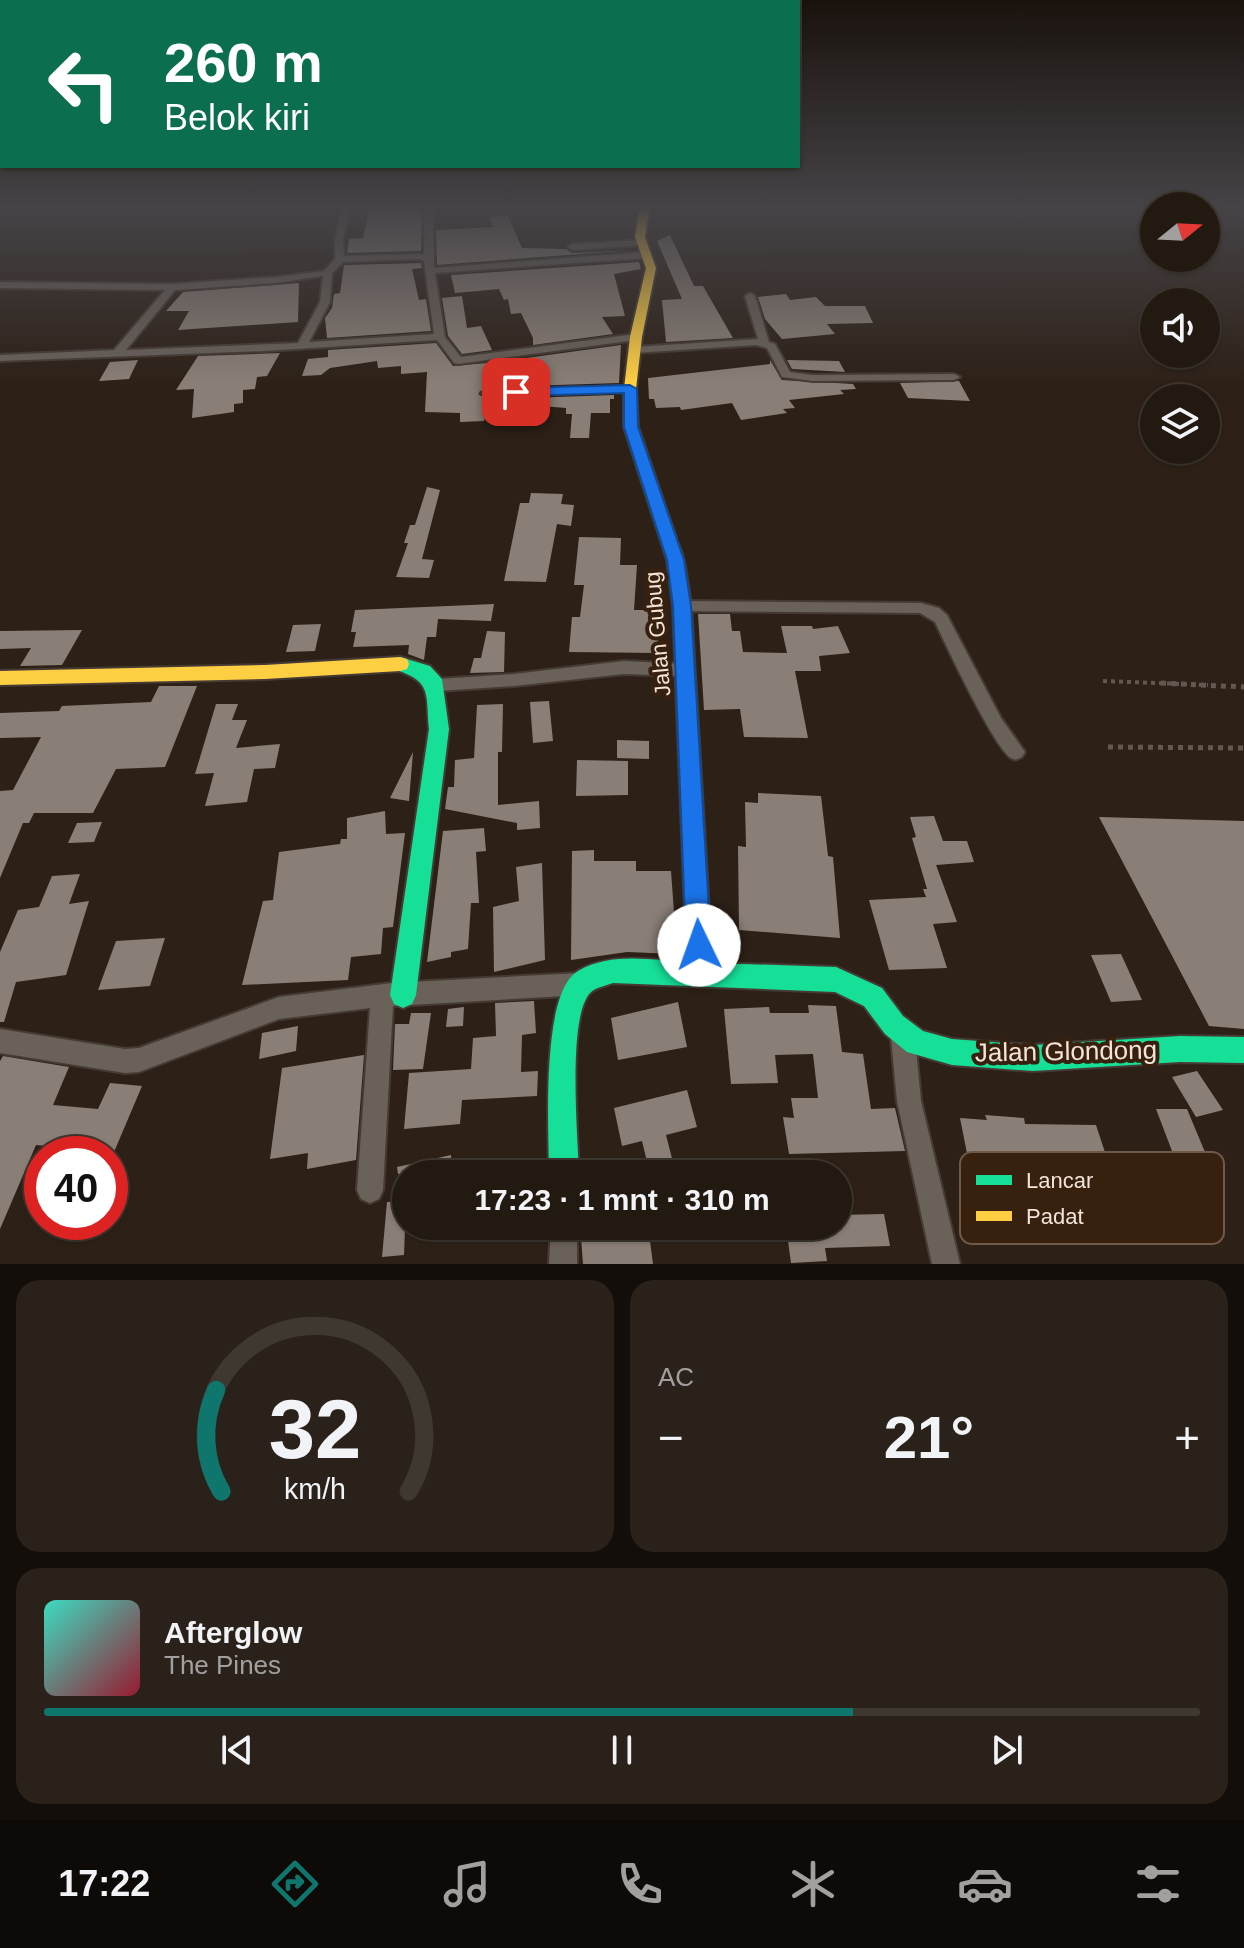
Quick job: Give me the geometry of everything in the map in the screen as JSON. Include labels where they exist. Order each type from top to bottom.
[{"type":"street","points":[[0,285],[172,287],[276,280],[327,273],[334,266]]},
{"type":"street","points":[[429,266],[440,337],[454,358],[465,361],[635,343],[764,343],[771,346],[786,375],[813,378],[954,377]]},
{"type":"street","points":[[429,271],[478,266]]},
{"type":"street","name":"Jalan Gubug","points":[[650,266],[648,293],[635,343],[630,389],[631,427],[675,560],[682,606],[700,973]]},
{"type":"street","points":[[301,346],[322,315],[328,285],[327,273]]},
{"type":"street","points":[[116,355],[172,287]]},
{"type":"street","points":[[750,296],[764,343]]},
{"type":"street","points":[[0,358],[116,355],[440,337]]},
{"type":"street","points":[[487,393],[630,389]]},
{"type":"street","points":[[682,606],[921,608],[933,612],[941,619],[995,723],[1016,752]]},
{"type":"street","points":[[0,678],[265,672],[396,663],[430,673],[438,685],[439,729],[392,996],[370,1190]]},
{"type":"street","points":[[438,685],[524,679],[617,666],[647,665],[685,670]]},
{"type":"street","name":"Jalan Glondong","points":[[581,984],[613,971],[836,980],[873,997],[916,1043],[952,1052],[1033,1058],[1180,1049],[1244,1050]]},
{"type":"street","points":[[0,1041],[125,1061],[139,1060],[279,1008],[392,996],[581,984]]},
{"type":"street","points":[[564,1160],[567,1016],[581,984]]},
{"type":"street","points":[[903,1032],[909,1101],[946,1264]]},
{"type":"street","points":[[563,1264],[564,1240]]},
{"type":"path","points":[[1103,681],[1244,687]]},
{"type":"path","points":[[1108,747],[1244,748]]},
{"type":"building","points":[[344,266],[422,266],[412,269],[419,300],[426,299],[431,331],[327,338],[325,318],[332,308],[334,294],[340,293]]},
{"type":"building","points":[[581,266],[640,266],[641,269],[614,274],[625,316],[602,317],[613,334],[533,345],[533,338],[521,313],[511,314],[508,299],[504,300],[499,289],[455,293],[451,275]]},
{"type":"building","points":[[668,266],[685,266],[694,286],[703,286],[733,338],[666,342],[662,300],[682,299]]},
{"type":"building","points":[[299,283],[298,322],[178,330],[189,311],[166,311],[183,292]]},
{"type":"building","points":[[786,294],[790,300],[816,297],[825,306],[865,306],[873,323],[827,324],[835,334],[782,339],[765,319],[758,297]]},
{"type":"building","points":[[462,296],[467,328],[481,326],[492,350],[462,354],[448,336],[442,298]]},
{"type":"building","points":[[436,343],[453,366],[498,362],[509,386],[487,387],[478,394],[487,399],[515,398],[518,405],[487,408],[484,421],[460,422],[460,413],[425,412],[427,372],[401,374],[401,366],[378,368],[377,361],[330,368],[321,375],[302,376],[308,359],[328,357],[328,350]]},
{"type":"building","points":[[621,345],[619,383],[525,386],[519,359]]},
{"type":"building","points":[[280,353],[267,376],[257,377],[255,389],[243,390],[243,403],[234,404],[234,412],[192,418],[194,389],[176,390],[198,356]]},
{"type":"building","points":[[138,360],[129,379],[99,381],[110,362]]},
{"type":"building","points":[[770,360],[782,380],[853,384],[856,389],[840,390],[844,394],[789,400],[795,408],[783,409],[787,413],[741,420],[732,403],[681,410],[680,407],[656,408],[654,399],[649,399],[648,378],[770,364]]},
{"type":"building","points":[[787,360],[839,361],[845,372],[792,369]]},
{"type":"building","points":[[959,381],[970,401],[908,398],[900,383]]},
{"type":"building","points":[[614,395],[614,399],[610,399],[610,413],[591,413],[589,438],[570,438],[572,414],[566,414],[566,408],[529,405],[527,398]]},
{"type":"building","points":[[427,487],[440,490],[422,559],[434,560],[429,578],[396,577],[408,543],[404,543],[410,525],[415,525]]},
{"type":"building","points":[[531,493],[563,494],[561,504],[574,505],[571,526],[557,524],[546,582],[504,581],[520,503],[529,503]]},
{"type":"building","points":[[579,537],[621,538],[620,565],[637,565],[634,610],[659,610],[658,653],[569,652],[572,617],[580,617],[584,585],[574,585]]},
{"type":"building","points":[[494,604],[491,621],[438,619],[436,637],[427,637],[424,660],[408,654],[409,645],[353,647],[356,632],[351,632],[355,610]]},
{"type":"building","points":[[698,614],[730,614],[732,631],[740,631],[743,652],[787,653],[781,626],[812,626],[813,629],[838,626],[850,653],[819,656],[821,671],[795,671],[808,738],[744,737],[740,709],[704,710]]},
{"type":"building","points":[[321,624],[315,651],[286,652],[293,625]]},
{"type":"building","points":[[82,630],[62,665],[20,666],[31,648],[0,649],[0,631]]},
{"type":"building","points":[[487,631],[505,632],[504,672],[470,673],[474,658],[481,658]]},
{"type":"building","points":[[159,686],[197,686],[165,767],[116,769],[93,813],[34,813],[29,823],[23,823],[0,878],[0,791],[13,790],[41,737],[0,738],[0,713],[59,711],[62,706],[151,702]]},
{"type":"building","points":[[549,701],[553,741],[533,743],[530,702]]},
{"type":"building","points":[[216,704],[238,704],[232,720],[247,720],[236,748],[280,744],[275,768],[254,769],[247,802],[205,806],[214,773],[195,774]]},
{"type":"building","points":[[503,704],[502,752],[498,752],[498,805],[539,801],[540,828],[517,830],[517,823],[445,809],[448,787],[454,787],[455,760],[474,758],[477,705]]},
{"type":"building","points":[[617,740],[649,741],[649,759],[617,758]]},
{"type":"building","points":[[413,752],[409,801],[390,798]]},
{"type":"building","points":[[577,760],[628,761],[628,795],[576,796]]},
{"type":"building","points":[[758,793],[821,796],[828,856],[833,857],[840,938],[739,930],[738,846],[746,847],[745,802],[758,803]]},
{"type":"building","points":[[385,811],[386,834],[405,833],[393,927],[383,928],[381,954],[351,957],[348,980],[242,985],[263,901],[273,900],[279,852],[340,844],[341,839],[347,839],[347,818]]},
{"type":"building","points":[[934,816],[943,841],[967,841],[974,862],[936,865],[957,922],[933,924],[947,968],[889,970],[869,900],[926,897],[923,889],[927,889],[912,838],[916,837],[910,817]]},
{"type":"building","points":[[1099,817],[1244,821],[1244,1029],[1209,1026]]},
{"type":"building","points":[[102,822],[94,842],[68,843],[77,823]]},
{"type":"building","points":[[484,828],[486,851],[476,852],[479,903],[471,903],[468,949],[451,952],[451,957],[427,962],[443,831]]},
{"type":"building","points":[[594,850],[594,861],[636,861],[636,871],[671,871],[677,954],[627,952],[571,960],[572,851]]},
{"type":"building","points":[[542,863],[545,960],[494,972],[493,907],[519,901],[516,867]]},
{"type":"building","points":[[80,874],[69,904],[89,901],[66,975],[16,982],[4,1022],[0,1022],[0,952],[18,910],[39,907],[52,876]]},
{"type":"building","points":[[165,938],[150,986],[98,990],[116,941]]},
{"type":"building","points":[[1121,954],[1142,1000],[1111,1002],[1091,955]]},
{"type":"building","points":[[534,1001],[536,1033],[522,1035],[521,1072],[538,1071],[537,1096],[462,1100],[460,1124],[404,1129],[409,1073],[471,1069],[473,1038],[496,1036],[495,1003]]},
{"type":"building","points":[[678,1002],[687,1047],[618,1060],[611,1018]]},
{"type":"building","points":[[808,1005],[836,1006],[842,1052],[863,1054],[871,1109],[895,1108],[905,1151],[789,1154],[783,1117],[794,1118],[791,1098],[818,1098],[813,1054],[775,1055],[778,1083],[731,1084],[724,1009],[769,1007],[770,1013],[809,1013]]},
{"type":"building","points":[[464,1007],[463,1026],[446,1027],[448,1009]]},
{"type":"building","points":[[411,1013],[431,1013],[423,1069],[393,1070],[395,1024],[409,1024]]},
{"type":"building","points":[[298,1026],[296,1051],[259,1059],[262,1033]]},
{"type":"building","points":[[364,1055],[356,1160],[307,1169],[308,1153],[270,1159],[282,1068]]},
{"type":"building","points":[[3,1056],[69,1067],[53,1105],[98,1109],[110,1083],[142,1086],[121,1136],[24,1136],[24,1173],[0,1229],[0,1061]]},
{"type":"building","points":[[1197,1071],[1223,1110],[1196,1117],[1172,1077]]},
{"type":"building","points":[[687,1090],[697,1127],[666,1135],[672,1160],[647,1160],[642,1141],[622,1146],[614,1108]]},
{"type":"building","points":[[1156,1109],[1187,1109],[1205,1152],[1172,1152]]},
{"type":"building","points":[[985,1115],[1024,1118],[1025,1124],[1096,1125],[1105,1152],[967,1152],[960,1118],[987,1120]]},
{"type":"building","points":[[451,1155],[451,1160],[428,1160]]},
{"type":"building","points":[[387,1202],[392,1202],[392,1240],[405,1240],[404,1255],[382,1257]]},
{"type":"building","points":[[884,1214],[890,1246],[825,1248],[827,1261],[791,1263],[788,1240],[852,1240],[852,1215]]},
{"type":"building","points":[[581,1240],[650,1240],[653,1264],[583,1264]]},
{"type":"traffic: fast","points":[[668,538],[675,560],[682,606],[700,973]]},
{"type":"traffic: fast","points":[[400,664],[423,671],[435,684],[439,729],[403,995]]},
{"type":"traffic: fast","points":[[564,1160],[562,1077],[571,1002],[582,984],[613,971],[836,980],[873,997],[894,1025],[916,1043],[952,1052],[1033,1058],[1180,1049],[1244,1050]]},
{"type":"traffic: slow","points":[[650,266],[636,337],[630,389],[631,427],[668,538]]},
{"type":"traffic: slow","points":[[0,678],[265,672],[400,664]]},
{"type":"route","points":[[516,392],[630,389],[631,427],[675,560],[682,606],[699,945]]}]
